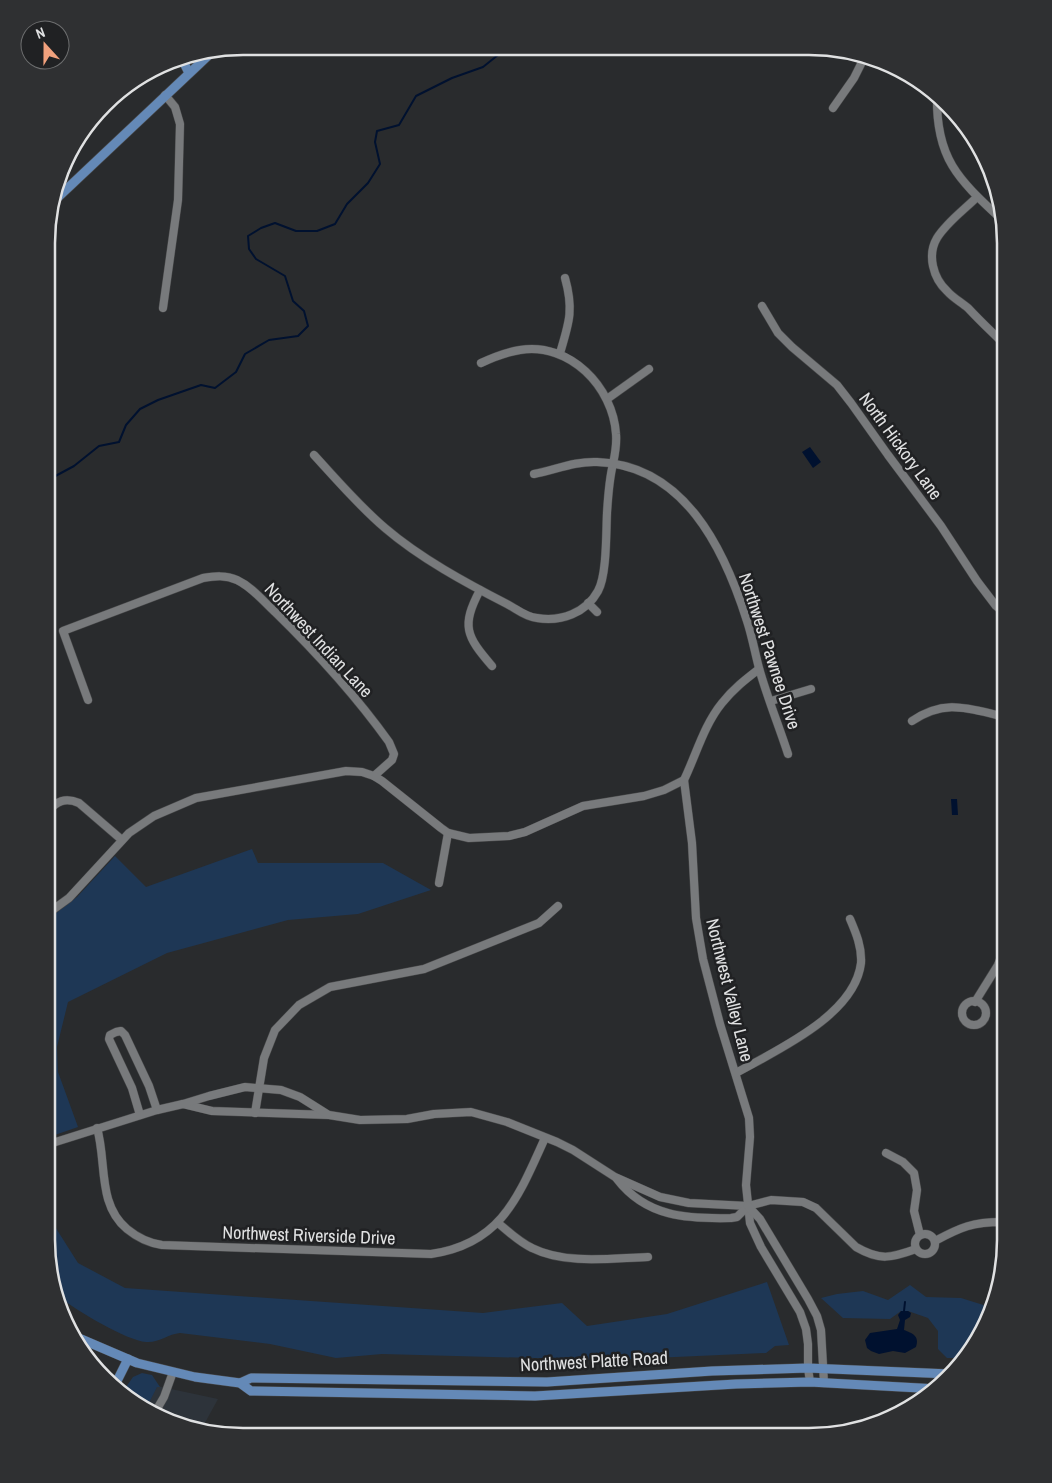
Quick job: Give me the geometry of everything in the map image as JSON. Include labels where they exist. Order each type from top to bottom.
[{"type":"main road","points":[[61,194],[204,60]]},
{"type":"main road","points":[[185,64],[189,73]]},
{"type":"main road","name":"Northwest Platte Road","points":[[85,1340],[128,1359],[196,1377],[240,1383],[251,1391],[535,1396],[736,1384],[810,1382],[925,1387]]},
{"type":"main road","points":[[118,1380],[128,1359]]},
{"type":"main road","name":"Northwest Platte Road","points":[[240,1383],[251,1378],[546,1382],[712,1371],[808,1368],[941,1374]]},
{"type":"street","points":[[833,108],[851,83],[862,63]]},
{"type":"street","points":[[163,308],[178,200],[180,124],[175,107],[165,95]]},
{"type":"street","points":[[937,106],[938,124],[948,158],[956,174],[994,212]]},
{"type":"street","points":[[977,197],[942,231],[932,249],[932,263],[937,277],[947,292],[965,306],[997,337]]},
{"type":"street","points":[[560,354],[571,311],[570,294],[565,278]]},
{"type":"street","name":"North Hickory Lane","points":[[762,306],[778,333],[837,385],[847,397],[936,518],[977,581],[997,607]]},
{"type":"street","points":[[314,456],[386,528],[416,551],[480,590],[525,615],[535,618],[554,620],[574,614],[588,603],[599,590],[603,578],[608,502],[616,449],[615,426],[607,399],[596,382],[582,368],[560,354],[546,350],[522,349],[502,354],[481,363]]},
{"type":"street","points":[[607,399],[649,369]]},
{"type":"street","name":"Northwest Pawnee Drive","points":[[534,474],[582,462],[613,463],[636,469],[659,480],[680,495],[697,515],[723,561],[735,587],[788,754]]},
{"type":"street","name":"Northwest Indian Lane","points":[[88,700],[63,631],[203,578],[218,576],[235,580],[249,587],[293,630],[336,677],[389,742],[394,754],[392,760],[374,776]]},
{"type":"street","points":[[480,590],[470,609],[468,622],[470,636],[477,649],[492,666]]},
{"type":"street","points":[[588,603],[597,612]]},
{"type":"street","points":[[55,908],[69,898],[129,833],[154,816],[196,798],[346,772],[362,772],[374,776],[448,833],[469,838],[509,836],[525,832],[583,806],[644,796],[664,790],[684,780],[704,732],[721,704],[738,685],[760,669]]},
{"type":"street","points":[[771,702],[811,689]]},
{"type":"street","points":[[912,721],[935,708],[956,706],[997,715]]},
{"type":"street","name":"Northwest Valley Lane","points":[[684,780],[693,852],[696,918],[703,959],[720,1024],[746,1104],[750,1127],[746,1185],[750,1223],[761,1247],[795,1302],[806,1329],[810,1382]]},
{"type":"street","points":[[55,805],[65,800],[79,803],[122,840]]},
{"type":"street","points":[[439,883],[448,833]]},
{"type":"street","points":[[255,1113],[264,1058],[274,1030],[299,1005],[330,987],[424,969],[539,923],[558,906]]},
{"type":"street","points":[[736,1073],[811,1029],[846,999],[859,974],[861,962],[859,940],[850,919]]},
{"type":"street","points":[[975,1002],[997,967]]},
{"type":"street","points":[[140,1115],[132,1088],[109,1039],[110,1035],[116,1032],[121,1031],[124,1035],[149,1086],[157,1110]]},
{"type":"street","points":[[55,1141],[157,1110],[245,1087],[280,1090],[300,1097],[330,1115]]},
{"type":"street","points":[[183,1104],[212,1111],[330,1115],[360,1120],[407,1119],[434,1114],[471,1112],[507,1122],[572,1150],[615,1177],[660,1197],[689,1203],[748,1206],[771,1200],[803,1202],[816,1208],[856,1247],[869,1254],[893,1257],[916,1249]]},
{"type":"street","name":"Northwest Riverside Drive","points":[[97,1128],[101,1142],[106,1194],[109,1204],[122,1225],[133,1234],[151,1243],[162,1246],[431,1254],[448,1252],[464,1246],[480,1237],[498,1223],[524,1184],[545,1138]]},
{"type":"street","points":[[886,1153],[903,1162],[914,1173],[917,1182],[914,1211],[920,1235]]},
{"type":"street","points":[[615,1177],[627,1193],[653,1208],[686,1217],[732,1218],[748,1206]]},
{"type":"street","points":[[748,1206],[760,1219],[817,1316],[821,1330],[824,1383]]},
{"type":"street","points":[[936,1240],[964,1226],[975,1223],[997,1222]]},
{"type":"street","points":[[498,1223],[520,1242],[546,1254],[579,1259],[648,1257]]},
{"type":"street","points":[[929,1234],[936,1240],[936,1248],[931,1253],[924,1255],[916,1249],[915,1242],[920,1235],[929,1234]]},
{"type":"street","points":[[158,1408],[164,1397],[173,1372]]},
{"type":"shaded area","points":[[810,447],[821,462],[813,468],[802,452]]},
{"type":"shaded area","points":[[951,799],[957,799],[958,815],[952,815]]},
{"type":"shaded area","points":[[252,849],[258,863],[383,863],[431,890],[358,914],[288,920],[167,953],[68,1002],[57,1047],[58,1072],[78,1127],[55,1135],[55,914],[77,897],[115,856],[146,887]]},
{"type":"shaded area","points":[[55,1227],[78,1263],[125,1288],[483,1313],[562,1303],[587,1326],[667,1314],[767,1282],[789,1345],[775,1346],[766,1353],[609,1360],[382,1354],[336,1358],[270,1344],[180,1333],[146,1342],[127,1336],[65,1301],[61,1288],[55,1252]]},
{"type":"shaded area","points":[[910,1285],[926,1297],[961,1298],[985,1306],[972,1334],[958,1354],[955,1358],[947,1358],[938,1349],[938,1331],[928,1318],[908,1311],[901,1311],[890,1319],[843,1318],[821,1298],[863,1291],[888,1300]]},
{"type":"shaded area","points":[[901,1311],[911,1313],[910,1317],[905,1320],[904,1330],[916,1338],[916,1347],[905,1353],[893,1351],[879,1354],[867,1348],[865,1340],[870,1333],[897,1329],[900,1320],[898,1315]]},
{"type":"shaded area","points":[[142,1373],[152,1375],[160,1387],[157,1387],[149,1403],[126,1387],[133,1377]]},
{"type":"shaded area","points":[[157,1386],[218,1399],[205,1424],[171,1414],[149,1403]]},
{"type":"waterway","points":[[55,476],[74,466],[99,446],[119,442],[126,425],[140,409],[158,400],[201,385],[215,388],[236,372],[245,354],[269,340],[298,336],[308,326],[304,311],[293,301],[285,276],[256,259],[249,249],[248,236],[261,228],[275,223],[296,231],[317,231],[335,224],[347,204],[368,183],[380,164],[375,142],[377,131],[399,125],[416,96],[452,78],[483,67],[498,55]]},
{"type":"waterway","points":[[904,1311],[905,1302]]}]
